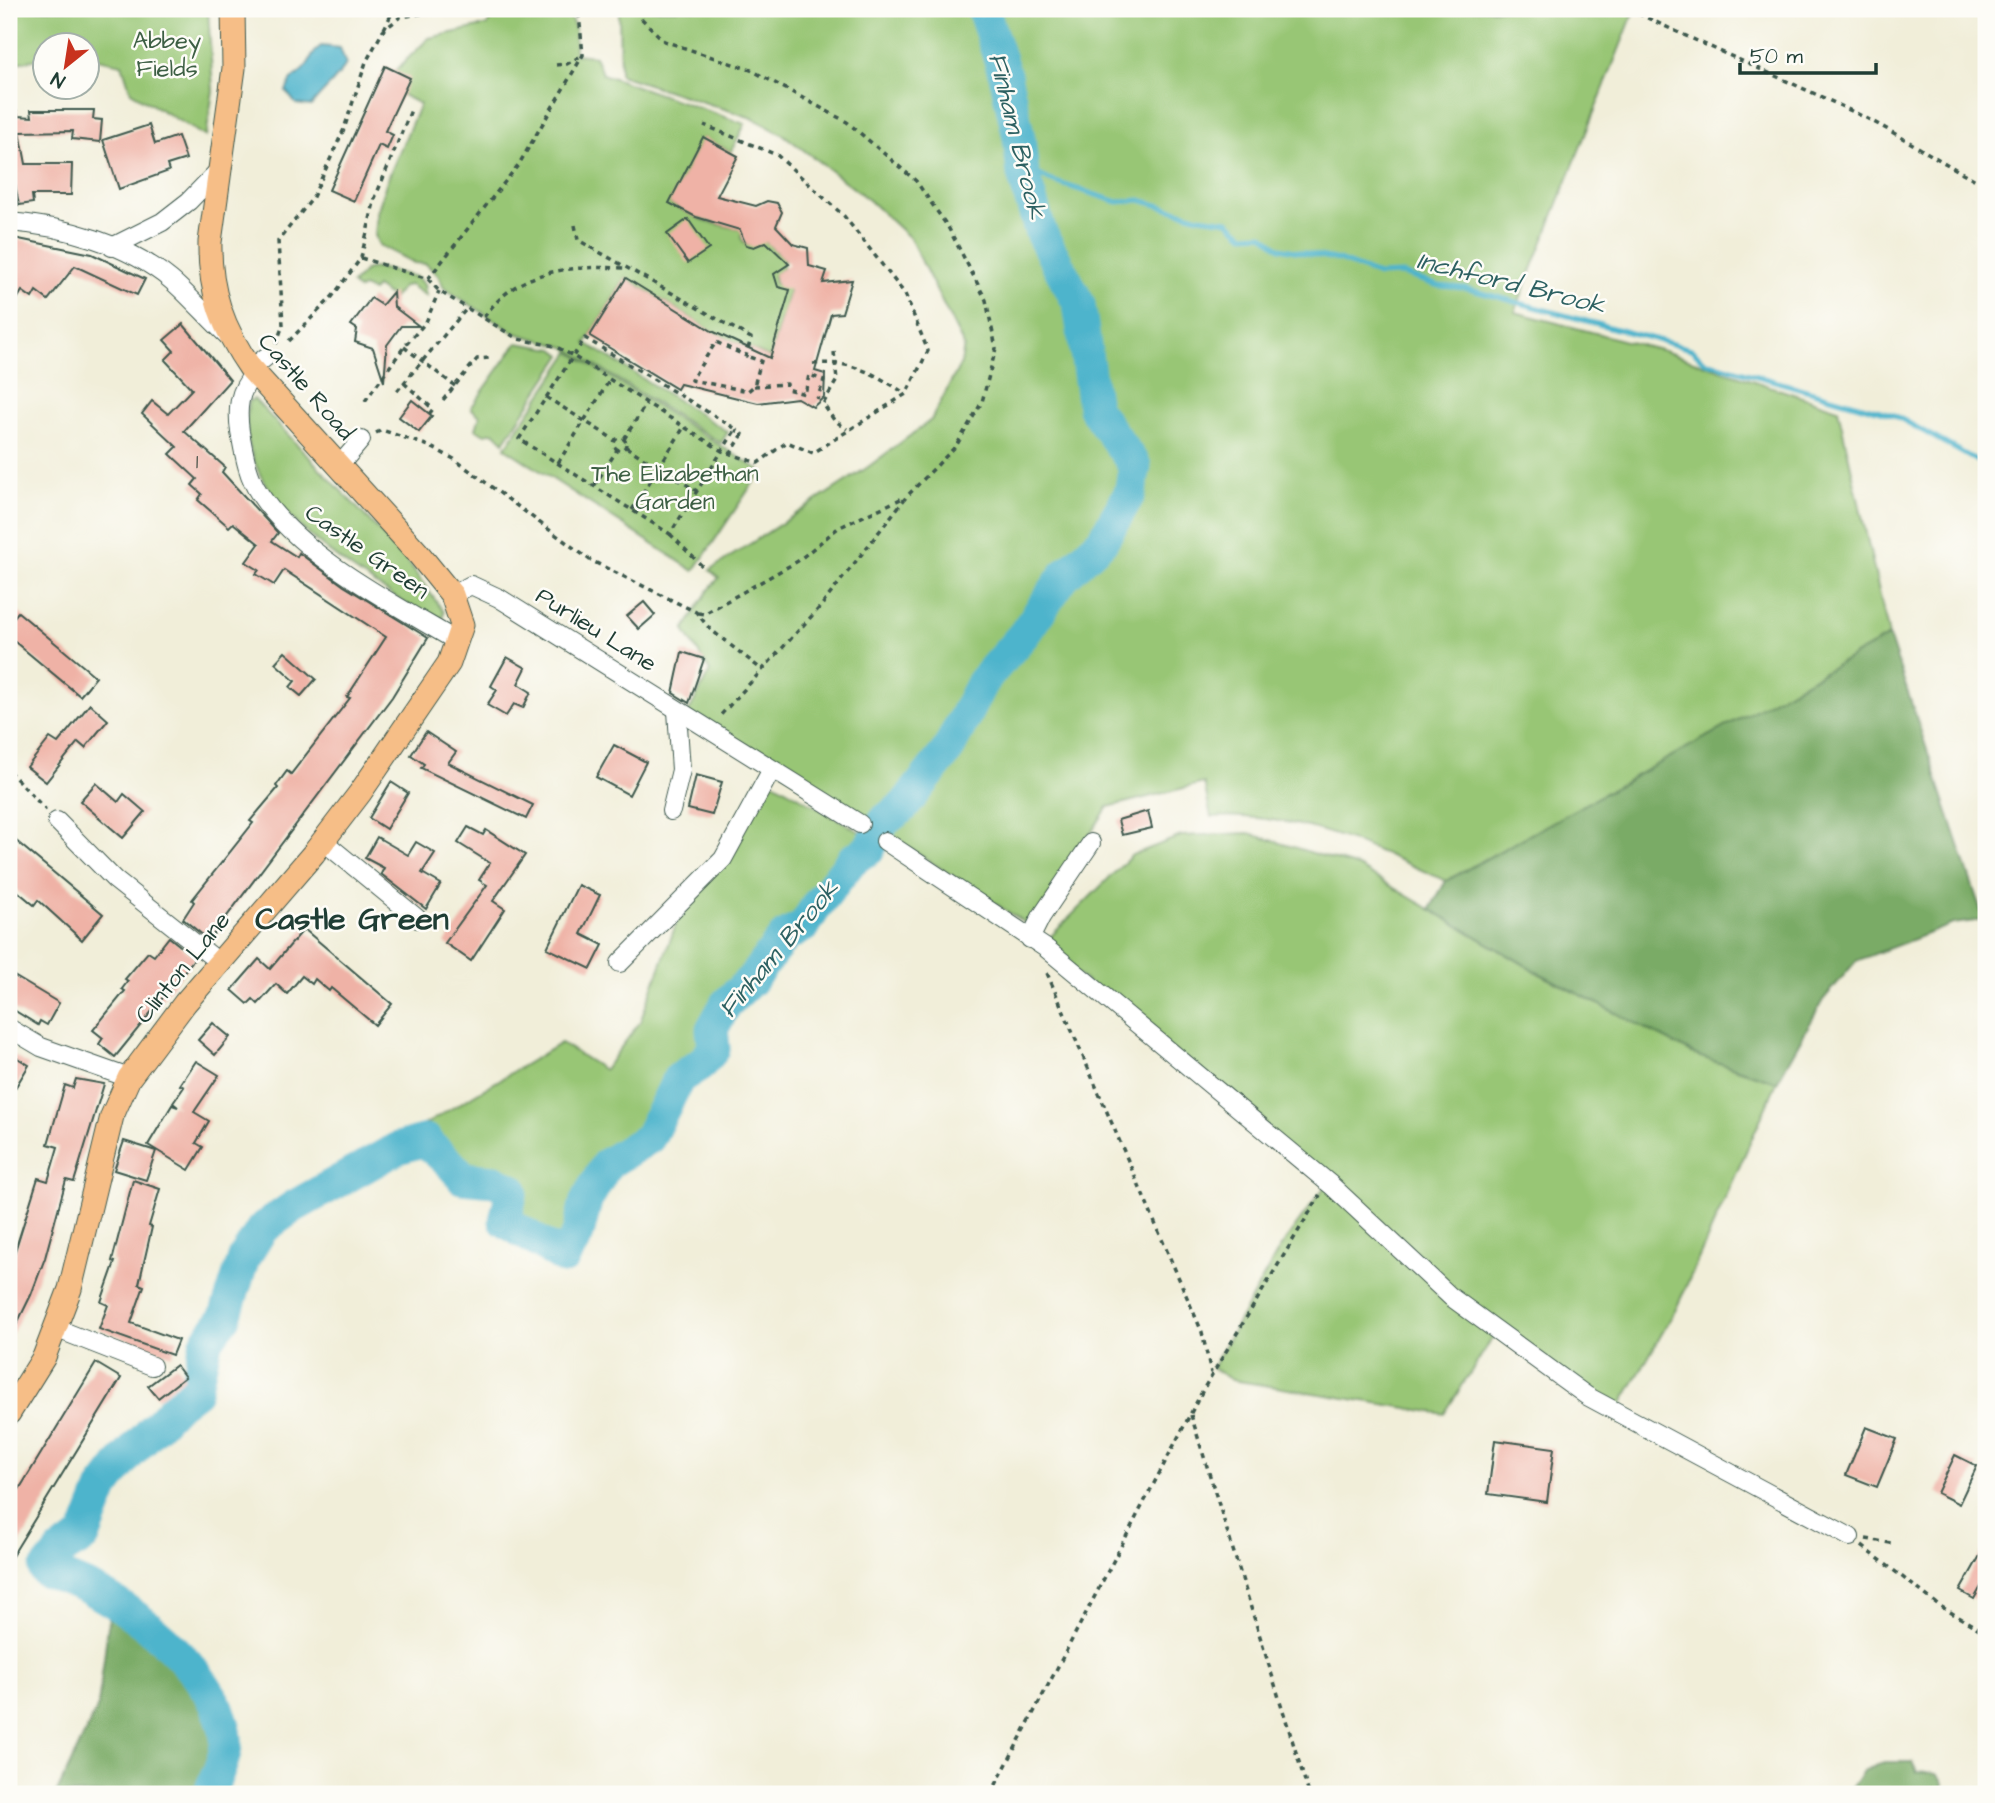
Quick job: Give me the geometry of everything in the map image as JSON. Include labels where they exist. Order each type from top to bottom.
[{"type":"main road","name":"Castle Road","points":[[233,9],[234,68],[211,217],[209,265],[216,305],[232,340],[452,595]]},
{"type":"main road","name":"Clinton Lane","points":[[9,1413],[44,1357],[70,1289],[113,1116],[129,1078],[220,963],[323,841],[396,742],[449,663],[462,625],[452,595]]},
{"type":"street","points":[[112,247],[162,222],[189,201],[220,169]]},
{"type":"street","points":[[9,222],[92,239],[112,247],[172,281],[232,340]]},
{"type":"street","name":"Castle Green","points":[[257,367],[241,390],[238,418],[245,459],[258,491],[282,522],[322,555],[458,642]]},
{"type":"street","points":[[339,466],[361,440]]},
{"type":"street","name":"Purlieu Lane","points":[[452,595],[471,585],[499,598],[771,771],[860,824]]},
{"type":"street","points":[[671,811],[681,770],[677,710]]},
{"type":"street","points":[[620,963],[723,859],[771,771]]},
{"type":"street","points":[[57,821],[116,880],[220,963]]},
{"type":"street","points":[[323,841],[418,919]]},
{"type":"street","points":[[884,841],[1047,949],[1328,1182],[1460,1304],[1587,1396],[1850,1536]]},
{"type":"street","points":[[1030,939],[1041,917],[1091,843]]},
{"type":"street","points":[[9,1028],[41,1046],[129,1078]]},
{"type":"street","points":[[55,1328],[152,1366]]},
{"type":"path","points":[[279,340],[283,325],[278,241],[313,199],[344,129],[366,62],[394,9]]},
{"type":"path","points":[[383,31],[400,17],[454,9]]},
{"type":"path","points":[[638,9],[642,19],[664,41],[751,70],[847,122],[916,181],[948,227],[986,300],[996,348],[982,402],[956,446],[907,496],[821,606],[761,669],[718,718],[710,732]]},
{"type":"path","points":[[1619,9],[1633,11],[1783,78],[1867,119],[1950,168],[1986,185]]},
{"type":"path","points":[[428,279],[519,164],[583,55],[579,15]]},
{"type":"path","points":[[556,65],[567,64],[583,55]]},
{"type":"path","points":[[289,341],[332,297],[361,258],[374,198],[411,110]]},
{"type":"path","points":[[361,258],[428,279],[439,291],[518,339],[555,346],[730,455],[758,463],[787,442],[813,453],[906,394],[928,351],[905,294],[844,216],[777,155],[704,125]]},
{"type":"path","points":[[575,225],[578,240],[751,338],[746,356]]},
{"type":"path","points":[[484,317],[499,297],[529,277],[583,266],[627,268]]},
{"type":"path","points":[[365,401],[404,347],[426,322],[439,291]]},
{"type":"path","points":[[397,391],[468,307]]},
{"type":"path","points":[[704,568],[670,534],[519,439],[585,338],[662,382],[743,434],[730,455]]},
{"type":"path","points":[[716,342],[746,356],[761,361],[754,386],[748,391],[691,380],[716,342]]},
{"type":"path","points":[[404,347],[455,386]]},
{"type":"path","points":[[834,352],[836,380],[823,404],[834,420],[847,429]]},
{"type":"path","points":[[443,400],[477,359],[490,358]]},
{"type":"path","points":[[813,364],[833,362],[873,372],[906,394]]},
{"type":"path","points":[[754,386],[787,384],[787,389],[805,394],[809,375],[824,380],[817,399]]},
{"type":"path","points":[[558,463],[609,381]]},
{"type":"path","points":[[404,383],[433,409],[429,414]]},
{"type":"path","points":[[546,397],[615,440],[624,439]]},
{"type":"path","points":[[418,405],[423,400]]},
{"type":"path","points":[[646,404],[624,439],[626,447],[697,491]]},
{"type":"path","points":[[632,510],[684,427]]},
{"type":"path","points":[[670,534],[736,429]]},
{"type":"path","points":[[361,440],[382,430],[429,446],[454,459],[590,560],[704,614],[798,561],[838,528],[907,496]]},
{"type":"path","points":[[615,440],[617,450]]},
{"type":"path","points":[[594,486],[617,450],[626,447]]},
{"type":"path","points":[[696,612],[710,629],[761,669]]},
{"type":"path","points":[[9,771],[57,821]]},
{"type":"path","points":[[1047,949],[1043,962],[1202,1332],[1212,1375]]},
{"type":"path","points":[[990,1794],[1212,1375],[1313,1205]]},
{"type":"path","points":[[1191,1414],[1309,1794]]},
{"type":"path","points":[[1850,1536],[1891,1543]]},
{"type":"path","points":[[1850,1536],[1940,1606],[1986,1633]]},
{"type":"green space","name":"Abbey Fields","points":[[9,9],[208,9],[213,91],[206,137],[131,92],[122,64],[102,60],[102,32],[32,32],[32,60],[9,64]]},
{"type":"green space","points":[[542,9],[567,9],[575,29],[575,54],[595,56],[602,74],[745,124],[731,152],[703,138],[670,203],[704,221],[742,230],[741,238],[746,245],[758,245],[763,238],[784,260],[782,269],[774,275],[775,283],[782,288],[792,282],[770,358],[712,331],[626,278],[586,343],[728,432],[721,443],[565,347],[515,333],[444,288],[438,275],[426,264],[414,263],[379,245],[375,236],[377,213],[386,183],[420,104],[402,95],[395,71],[429,38],[488,25],[489,20]]},
{"type":"green space","points":[[619,9],[1635,9],[1515,312],[1664,351],[1838,409],[1889,636],[1446,881],[1361,844],[1303,826],[1274,820],[1211,817],[1204,783],[1108,807],[1030,926],[850,810],[687,715],[710,671],[684,630],[719,578],[710,570],[868,467],[931,420],[961,363],[964,346],[910,238],[869,200],[784,135],[752,118],[620,75]]},
{"type":"green space","points":[[379,268],[416,277],[424,284],[426,296],[410,285],[404,286],[393,298],[376,287],[372,291],[363,287],[358,290],[352,284],[367,269]]},
{"type":"green space","points":[[517,343],[554,349],[562,355],[504,442],[494,432],[485,434],[476,429],[480,416],[471,408]]},
{"type":"green space","name":"The Elizabethan Garden","points":[[570,352],[761,471],[694,571],[505,448]]},
{"type":"green space","points":[[254,399],[403,556],[444,612],[441,625],[342,562],[309,535],[281,506],[259,474],[248,439],[249,401]]},
{"type":"green space","points":[[1889,636],[1984,920],[1953,924],[1856,961],[1823,1000],[1777,1082],[1698,1056],[1541,974],[1430,909],[1446,881]]},
{"type":"green space","points":[[770,780],[874,840],[868,850],[852,860],[804,926],[784,937],[751,980],[726,1004],[712,1029],[714,1049],[701,1064],[679,1078],[649,1138],[607,1164],[586,1201],[578,1234],[564,1258],[505,1221],[512,1190],[495,1181],[462,1178],[429,1142],[424,1125],[561,1043],[604,1070],[640,1022],[678,919],[726,856]]},
{"type":"green space","points":[[1248,833],[1358,867],[1540,974],[1698,1056],[1777,1082],[1676,1309],[1617,1412],[1497,1331],[1444,1414],[1232,1380],[1212,1368],[1280,1248],[1328,1182],[1047,949],[1051,936],[1132,855],[1181,836]]},
{"type":"green space","points":[[111,1602],[146,1627],[186,1662],[216,1703],[225,1723],[226,1743],[209,1794],[56,1794],[98,1706]]},
{"type":"green space","points":[[1885,1762],[1912,1762],[1917,1772],[1936,1774],[1943,1783],[1944,1794],[1847,1794],[1863,1771]]},
{"type":"water","points":[[321,46],[340,48],[346,64],[311,106],[296,104],[286,91]]},
{"type":"building","points":[[385,66],[410,78],[385,131],[393,135],[387,149],[379,145],[354,201],[329,190]]},
{"type":"building","points":[[16,109],[18,116],[32,117],[31,110],[94,110],[93,119],[102,120],[100,142],[72,139],[73,131],[20,132],[26,164],[72,164],[71,195],[32,195],[33,203],[19,205],[9,152],[9,110]]},
{"type":"building","points":[[149,125],[155,144],[178,136],[186,159],[167,165],[169,171],[119,189],[103,140]]},
{"type":"building","points":[[703,137],[738,156],[717,196],[756,206],[767,201],[777,203],[782,212],[776,226],[793,244],[808,248],[809,266],[827,271],[823,283],[852,280],[842,313],[831,314],[815,371],[825,374],[824,397],[813,407],[797,398],[758,403],[680,384],[677,389],[590,336],[626,278],[712,331],[770,358],[790,290],[778,287],[774,274],[789,264],[766,242],[754,247],[746,245],[740,230],[696,217],[669,203]]},
{"type":"building","points":[[688,219],[709,249],[688,263],[667,234]]},
{"type":"building","points":[[9,237],[92,254],[145,279],[137,295],[75,266],[48,300],[36,291],[32,298],[22,291],[9,313]]},
{"type":"building","points":[[393,292],[394,307],[419,326],[401,326],[387,345],[384,382],[373,348],[355,342],[357,329],[351,325],[371,298],[382,305]]},
{"type":"building","points":[[183,324],[230,380],[184,431],[225,467],[222,472],[278,533],[272,541],[297,557],[299,553],[344,586],[428,638],[392,697],[209,940],[183,919],[194,902],[192,900],[253,823],[250,821],[278,788],[276,786],[287,771],[291,774],[350,698],[347,697],[386,637],[284,570],[274,585],[256,574],[259,570],[246,562],[259,544],[233,523],[229,527],[198,500],[202,494],[192,485],[197,479],[170,454],[177,447],[142,414],[152,401],[168,414],[192,389],[165,360],[174,351],[164,340]]},
{"type":"building","points":[[412,400],[432,416],[419,432],[399,417]]},
{"type":"building","points":[[644,602],[655,615],[639,629],[627,616]]},
{"type":"building","points":[[18,612],[96,677],[80,696],[9,637],[9,623]]},
{"type":"building","points":[[285,652],[316,679],[301,696],[290,687],[295,681],[275,663]]},
{"type":"building","points":[[682,652],[704,659],[689,703],[673,693]]},
{"type":"building","points":[[507,657],[526,668],[518,684],[531,692],[523,708],[514,704],[506,716],[487,705],[497,690],[491,686]]},
{"type":"building","points":[[90,704],[108,720],[85,748],[78,742],[46,782],[27,767],[50,738],[58,743]]},
{"type":"building","points":[[426,732],[456,752],[448,763],[533,805],[526,819],[421,768],[424,764],[411,755]]},
{"type":"building","points":[[614,745],[646,762],[629,795],[596,777]]},
{"type":"building","points":[[696,775],[722,782],[712,815],[688,809]]},
{"type":"building","points":[[391,782],[408,793],[386,829],[369,818]]},
{"type":"building","points":[[96,783],[118,802],[124,794],[145,812],[123,838],[80,801]]},
{"type":"building","points":[[1148,811],[1152,828],[1122,835],[1118,820]]},
{"type":"building","points":[[468,827],[483,835],[486,830],[525,855],[493,901],[505,909],[471,961],[445,943],[487,885],[479,880],[490,863],[458,843]]},
{"type":"building","points":[[9,835],[103,914],[82,940],[38,900],[34,905],[9,884]]},
{"type":"building","points":[[377,837],[408,855],[416,842],[435,853],[422,873],[441,884],[426,909],[381,874],[384,868],[365,858]]},
{"type":"building","points":[[578,885],[600,895],[581,934],[603,945],[591,969],[547,948]]},
{"type":"building","points":[[304,929],[392,1004],[375,1025],[331,988],[329,991],[315,979],[312,984],[302,976],[287,994],[276,984],[258,1004],[253,999],[248,1004],[232,990],[259,959],[270,969]]},
{"type":"building","points":[[169,937],[195,958],[115,1057],[99,1044],[103,1038],[93,1030],[125,991],[122,989],[128,981],[125,979],[148,952],[154,956]]},
{"type":"building","points":[[9,973],[59,1003],[47,1025],[40,1021],[38,1025],[9,1007]]},
{"type":"building","points":[[213,1023],[230,1037],[215,1055],[198,1040]]},
{"type":"building","points":[[9,1053],[29,1065],[9,1098]]},
{"type":"building","points":[[196,1061],[219,1075],[194,1112],[209,1121],[196,1143],[203,1147],[189,1170],[148,1145],[172,1105],[178,1107],[173,1103],[184,1087],[180,1085]]},
{"type":"building","points":[[76,1079],[104,1084],[74,1182],[66,1180],[45,1258],[9,1340],[9,1270],[38,1178],[48,1181],[58,1147],[48,1144],[65,1085],[73,1088]]},
{"type":"building","points":[[124,1141],[156,1151],[146,1180],[114,1170]]},
{"type":"building","points":[[133,1180],[160,1189],[149,1226],[152,1227],[139,1284],[144,1286],[131,1323],[178,1340],[172,1355],[99,1329],[108,1305],[101,1302],[115,1262],[112,1261]]},
{"type":"building","points":[[96,1363],[121,1378],[9,1561],[9,1506]]},
{"type":"building","points":[[176,1365],[185,1377],[158,1398],[148,1386]]},
{"type":"building","points":[[1866,1427],[1897,1439],[1877,1487],[1846,1475]]},
{"type":"building","points":[[1495,1440],[1554,1448],[1547,1502],[1488,1494]]},
{"type":"building","points":[[1955,1455],[1977,1466],[1959,1504],[1937,1493]]},
{"type":"building","points":[[1986,1545],[1986,1578],[1974,1599],[1960,1591]]},
{"type":"waterway","name":"Finham Brook","points":[[209,1794],[223,1759],[226,1738],[221,1716],[210,1694],[194,1672],[154,1631],[132,1614],[90,1589],[45,1571],[61,1551],[84,1537],[103,1488],[125,1459],[174,1407],[195,1391],[206,1342],[225,1317],[244,1258],[262,1229],[293,1207],[398,1148],[426,1140],[462,1178],[495,1181],[512,1190],[505,1221],[564,1258],[578,1234],[586,1201],[607,1164],[649,1138],[679,1078],[701,1064],[714,1049],[712,1029],[726,1004],[751,980],[784,937],[804,926],[852,860],[868,850],[884,821],[904,806],[948,750],[982,682],[1024,634],[1064,576],[1102,541],[1130,493],[1135,466],[1094,408],[1079,304],[1041,233],[1023,174],[1019,138],[1005,75],[983,9]]},
{"type":"waterway","name":"Inchford Brook","points":[[1022,165],[1049,180],[1118,202],[1140,200],[1199,217],[1228,221],[1244,235],[1262,234],[1280,248],[1339,260],[1378,275],[1402,274],[1439,286],[1464,288],[1691,349],[1704,361],[1894,415],[1986,466]]},
{"type":"district","name":"Castle Green","points":[[352,919]]}]
